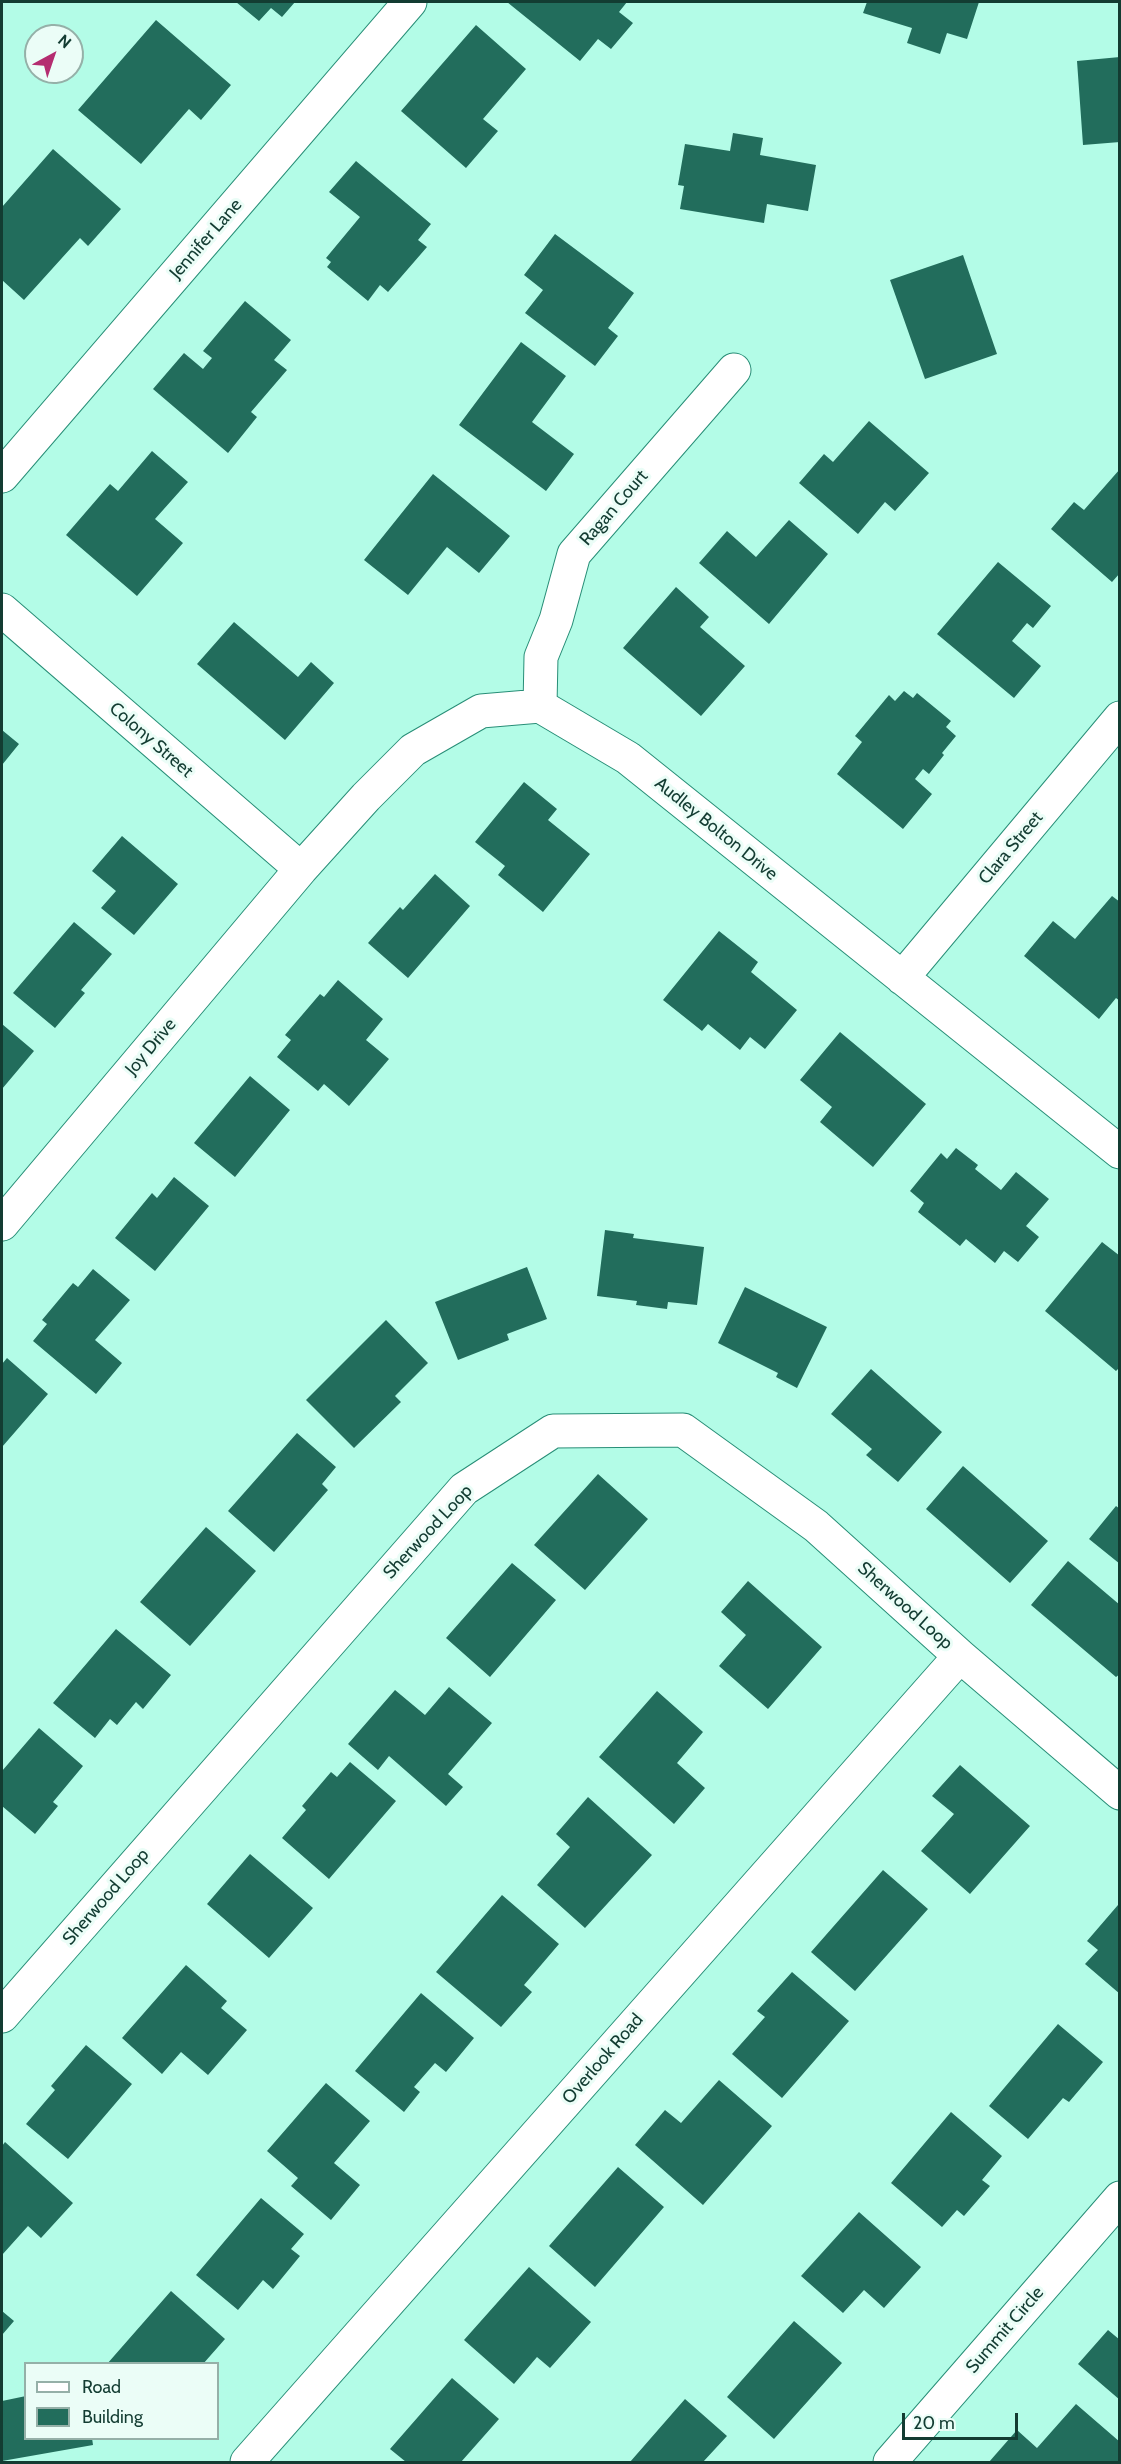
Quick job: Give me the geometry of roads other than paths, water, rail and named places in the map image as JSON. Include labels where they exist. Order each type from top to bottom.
[{"type":"street","name":"Jennifer Lane","points":[[2,476],[410,2]]},
{"type":"street","name":"Ragan Court","points":[[540,706],[541,657],[556,620],[574,554],[734,370]]},
{"type":"street","name":"Colony Street","points":[[2,610],[301,869]]},
{"type":"street","points":[[301,869],[366,797],[413,750],[481,711],[540,706]]},
{"type":"street","name":"Audley Bolton Drive","points":[[540,706],[628,758],[1119,1152]]},
{"type":"street","name":"Clara Street","points":[[902,978],[1119,718]]},
{"type":"street","name":"Joy Drive","points":[[2,1224],[301,869]]},
{"type":"street","name":"Sherwood Loop","points":[[2,2016],[464,1489],[553,1431],[683,1430],[816,1526],[960,1656],[1119,1793]]},
{"type":"street","name":"Overlook Road","points":[[246,2463],[960,1656]]},
{"type":"street","name":"Summit Circle","points":[[890,2463],[1119,2198]]}]
